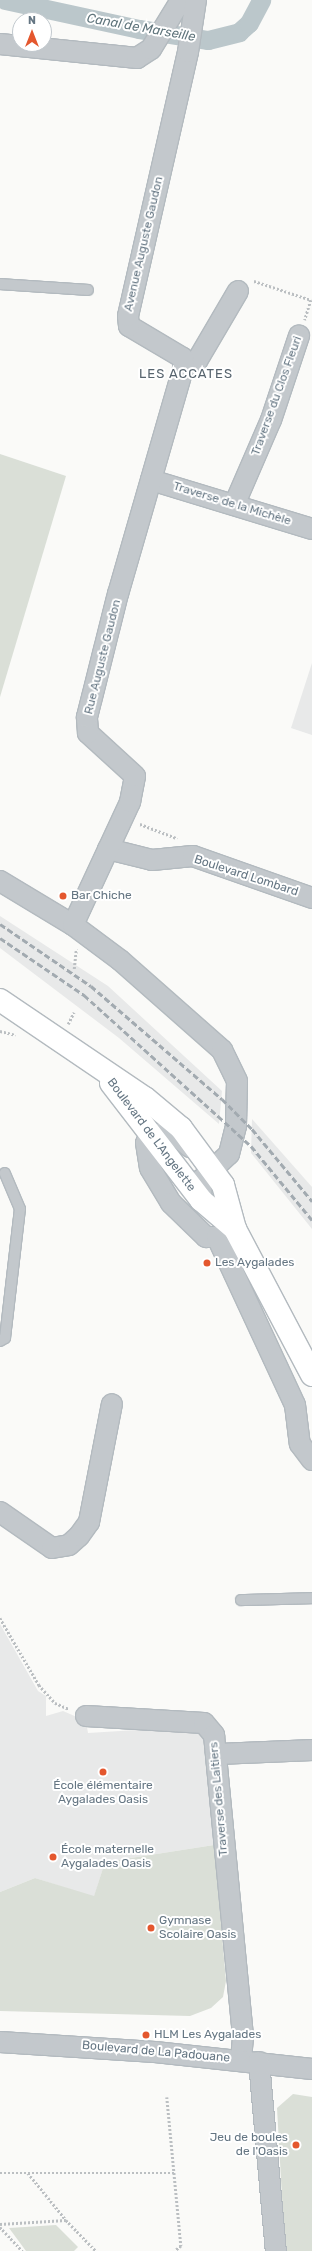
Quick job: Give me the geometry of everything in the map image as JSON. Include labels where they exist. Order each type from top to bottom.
[{"type":"main road","name":"Boulevard de L'Angelette","points":[[0,1000],[145,1098],[181,1128],[214,1168],[223,1185],[226,1233]]},
{"type":"main road","name":"Boulevard de L'Angelette","points":[[102,1070],[226,1233]]},
{"type":"main road","points":[[226,1233],[312,1375]]},
{"type":"street","points":[[0,44],[121,58],[137,58],[151,49],[177,8]]},
{"type":"street","name":"Avenue Auguste Gaudon","points":[[184,366],[183,358],[129,326],[128,316],[188,52],[195,10]]},
{"type":"street","points":[[151,480],[184,366],[197,361],[238,292]]},
{"type":"street","name":"Traverse du Clos Fleuri","points":[[235,504],[271,420],[299,336]]},
{"type":"street","name":"Traverse de la Michèle","points":[[151,480],[235,504],[312,529]]},
{"type":"street","name":"Rue Auguste Gaudon","points":[[73,925],[123,817],[135,776],[88,733],[87,717],[151,480]]},
{"type":"street","name":"Boulevard Lombard","points":[[108,849],[152,860],[193,856],[312,898]]},
{"type":"street","points":[[0,881],[73,925],[120,960],[207,1036],[232,1067],[237,1081],[236,1126],[229,1154],[202,1178],[202,1200]]},
{"type":"street","points":[[214,1168],[172,1132],[151,1135],[146,1143],[150,1168],[171,1203],[195,1229],[206,1237],[226,1233],[295,1405],[300,1444],[312,1460]]},
{"type":"street","points":[[0,1512],[52,1548],[69,1545],[79,1536],[89,1522],[112,1404]]},
{"type":"street","name":"Traverse des Laitiers","points":[[86,1716],[204,1723],[214,1735],[243,2037],[250,2061],[276,2251]]},
{"type":"street","points":[[216,1754],[312,1750]]},
{"type":"street","name":"Boulevard de La Padouane","points":[[0,2042],[250,2061],[312,2069]]},
{"type":"lane","points":[[0,284],[88,290]]},
{"type":"lane","points":[[0,1341],[5,1338],[20,1209],[5,1173]]},
{"type":"lane","points":[[241,1600],[312,1598]]},
{"type":"path","name":"Traverse du Clos Fleuri","points":[[238,292],[243,278],[312,300],[299,336]]},
{"type":"path","points":[[123,817],[185,841],[193,856]]},
{"type":"path","points":[[0,1618],[40,1685],[55,1703],[86,1716]]},
{"type":"path","points":[[167,2097],[180,2246],[175,2251]]},
{"type":"path","points":[[0,2173],[174,2173]]},
{"type":"path","points":[[28,2173],[66,2220],[96,2251]]},
{"type":"path","points":[[0,2225],[66,2220]]},
{"type":"path","points":[[0,2225],[22,2251]]},
{"type":"shaded area","points":[[0,454],[66,476],[0,697]]},
{"type":"shaded area","points":[[312,663],[312,735],[291,728]]},
{"type":"shaded area","points":[[0,916],[108,986],[222,1091],[219,1124],[119,1038],[0,948]]},
{"type":"shaded area","points":[[252,1119],[312,1187],[312,1229],[251,1153]]},
{"type":"shaded area","name":"École élémentaire Aygalades Oasis","points":[[0,1624],[38,1691],[46,1696],[46,1716],[63,1711],[86,1721],[88,1733],[185,1727],[203,1729],[214,1845],[105,1862],[94,1897],[35,1878],[0,1892]]},
{"type":"shaded area","points":[[214,1845],[226,1981],[223,1997],[211,2008],[190,2016],[0,2011],[0,1892],[35,1878],[94,1896],[105,1862]]},
{"type":"shaded area","points":[[293,2094],[312,2097],[312,2251],[285,2251],[277,2108]]},
{"type":"shaded area","points":[[56,2225],[78,2247],[74,2251],[26,2251],[9,2228]]},
{"type":"waterway","name":"Canal de Marseille","points":[[5,0],[139,29],[208,40],[239,32],[249,23],[261,0]]},
{"type":"railway","points":[[0,924],[91,986],[222,1099],[252,1129],[312,1201]]},
{"type":"railway","points":[[0,938],[84,995],[218,1116],[251,1146],[312,1220]]},
{"type":"place","name":"Bar Chiche","points":[[63,896]]},
{"type":"place","name":"Les Aygalades","points":[[207,1263]]},
{"type":"place","name":"École élémentaire Aygalades Oasis","points":[[103,1772]]},
{"type":"place","name":"École maternelle Aygalades Oasis","points":[[53,1857]]},
{"type":"place","name":"Gymnase Scolaire Oasis","points":[[151,1928]]},
{"type":"place","name":"HLM Les Aygalades","points":[[146,2035]]},
{"type":"place","name":"Jeu de boules de l'Oasis","points":[[296,2145]]},
{"type":"district","name":"LES ACCATES","points":[[186,374]]}]
